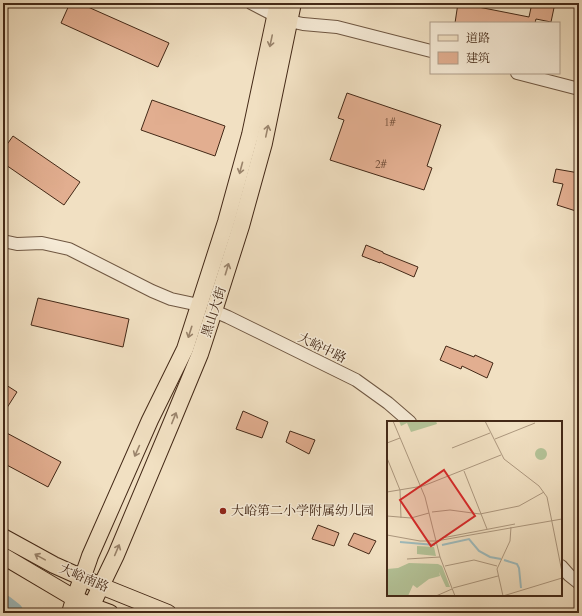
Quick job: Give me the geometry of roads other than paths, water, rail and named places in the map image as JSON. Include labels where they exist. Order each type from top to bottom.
[{"type":"main road","name":"黑山大街","points":[[72,605],[90,556],[150,420],[185,350],[226,222],[281,13],[293,3]]},
{"type":"main road","name":"黑山大街","points":[[90,610],[100,586],[116,555],[174,417],[200,354],[214,311],[241,226],[264,143],[283,56],[281,13]]},
{"type":"main road","name":"大峪南路","points":[[3,537],[54,565],[100,586],[168,613]]},
{"type":"main road","name":"大峪南路","points":[[3,556],[72,605],[110,613]]},
{"type":"street","points":[[251,3],[281,13],[303,24],[337,27],[430,51]]},
{"type":"street","points":[[521,74],[579,89]]},
{"type":"street","points":[[3,241],[17,244],[42,243],[69,249],[159,294],[171,299],[199,304]]},
{"type":"street","name":"大峪中路","points":[[214,311],[356,380],[388,403],[409,421]]},
{"type":"street","points":[[562,567],[579,583]]},
{"type":"waterway","points":[[3,606],[12,613]]},
{"type":"place","name":"大峪第二小学附属幼儿园","points":[[223,511]]}]
